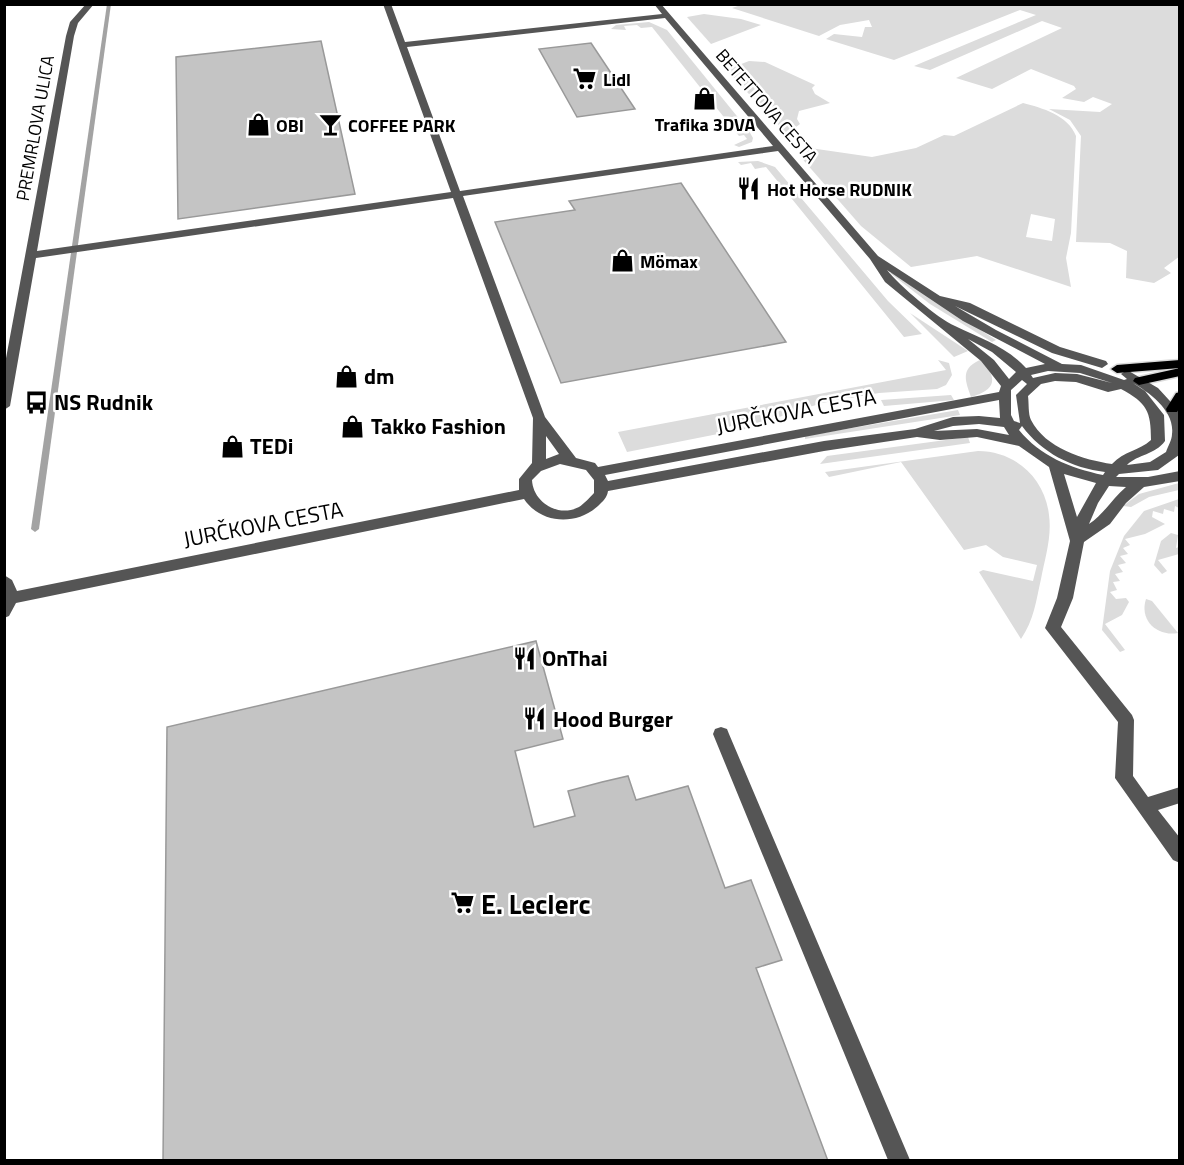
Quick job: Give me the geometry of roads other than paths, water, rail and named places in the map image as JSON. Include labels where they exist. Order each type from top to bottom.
[{"type":"main road","points":[[1118,369],[1179,364]]},
{"type":"main road","points":[[1139,381],[1179,372]]},
{"type":"main road","points":[[1176,415],[1179,396]]},
{"type":"street","name":"PREMRLOVA ULICA","points":[[4,406],[70,36],[74,22],[91,4]]},
{"type":"street","points":[[387,4],[539,418],[570,459]]},
{"type":"street","name":"BETETTOVA CESTA","points":[[657,4],[874,258],[883,275],[894,286],[951,328],[966,345],[995,366],[1005,390]]},
{"type":"street","points":[[402,45],[666,16]]},
{"type":"street","points":[[31,255],[780,148]]},
{"type":"street","name":"BETETTOVA CESTA","points":[[874,258],[904,274],[995,335],[1060,366]]},
{"type":"street","name":"BETETTOVA CESTA","points":[[936,297],[966,305],[1056,350],[1118,369],[1139,381],[1176,415]]},
{"type":"street","name":"BETETTOVA CESTA","points":[[951,328],[980,340],[1008,356],[1024,372]]},
{"type":"street","points":[[1179,476],[1138,484],[1106,482],[1055,465],[1023,442],[1008,423],[1002,403],[1005,390],[1024,372],[1039,368],[1060,366],[1092,372],[1124,384],[1150,406],[1159,422],[1159,436],[1152,447],[1126,458],[1106,482],[1085,513],[1065,599],[1053,628],[1126,720],[1124,777],[1179,854]]},
{"type":"street","points":[[1024,372],[1031,385]]},
{"type":"street","points":[[1139,381],[1108,388],[1077,378],[1055,377],[1031,385],[1021,401],[1023,416],[1030,430],[1051,447],[1070,458],[1117,470],[1142,470],[1174,458],[1179,432],[1176,415]]},
{"type":"street","name":"JURČKOVA CESTA","points":[[597,472],[980,401],[1005,390]]},
{"type":"street","points":[[539,418],[539,465]]},
{"type":"street","name":"JURČKOVA CESTA","points":[[917,433],[934,424],[973,420],[1008,423],[1030,430]]},
{"type":"street","points":[[1159,422],[1179,432]]},
{"type":"street","name":"JURČKOVA CESTA","points":[[602,487],[824,446],[917,433],[940,436],[977,432],[1023,442]]},
{"type":"street","points":[[559,459],[570,459],[590,466],[597,472],[602,487],[601,495],[588,508],[567,515],[544,512],[535,507],[525,494],[526,477],[539,465],[559,459]]},
{"type":"street","points":[[1055,465],[1077,540]]},
{"type":"street","points":[[1077,540],[1104,520],[1121,499],[1138,484]]},
{"type":"street","name":"JURČKOVA CESTA","points":[[8,604],[525,494]]},
{"type":"street","points":[[4,581],[10,590],[8,604]]},
{"type":"street","points":[[721,734],[898,1161]]},
{"type":"street","points":[[1145,806],[1179,795]]},
{"type":"waterway","points":[[35,529],[109,4]]},
{"type":"place","name":"Lidl","points":[[585,79]]},
{"type":"place","name":"Trafika 3DVA","points":[[705,98]]},
{"type":"place","name":"OBI","points":[[258,125]]},
{"type":"place","name":"COFFEE PARK","points":[[330,125]]},
{"type":"place","name":"Hot Horse RUDNIK","points":[[749,189]]},
{"type":"place","name":"Mömax","points":[[622,261]]},
{"type":"place","name":"dm","points":[[346,376]]},
{"type":"place","name":"NS Rudnik","points":[[36,402]]},
{"type":"place","name":"Takko Fashion","points":[[353,426]]},
{"type":"place","name":"TEDi","points":[[232,446]]},
{"type":"place","name":"OnThai","points":[[524,658]]},
{"type":"place","name":"Hood Burger","points":[[535,719]]},
{"type":"place","name":"E. Leclerc","points":[[463,903]]}]
